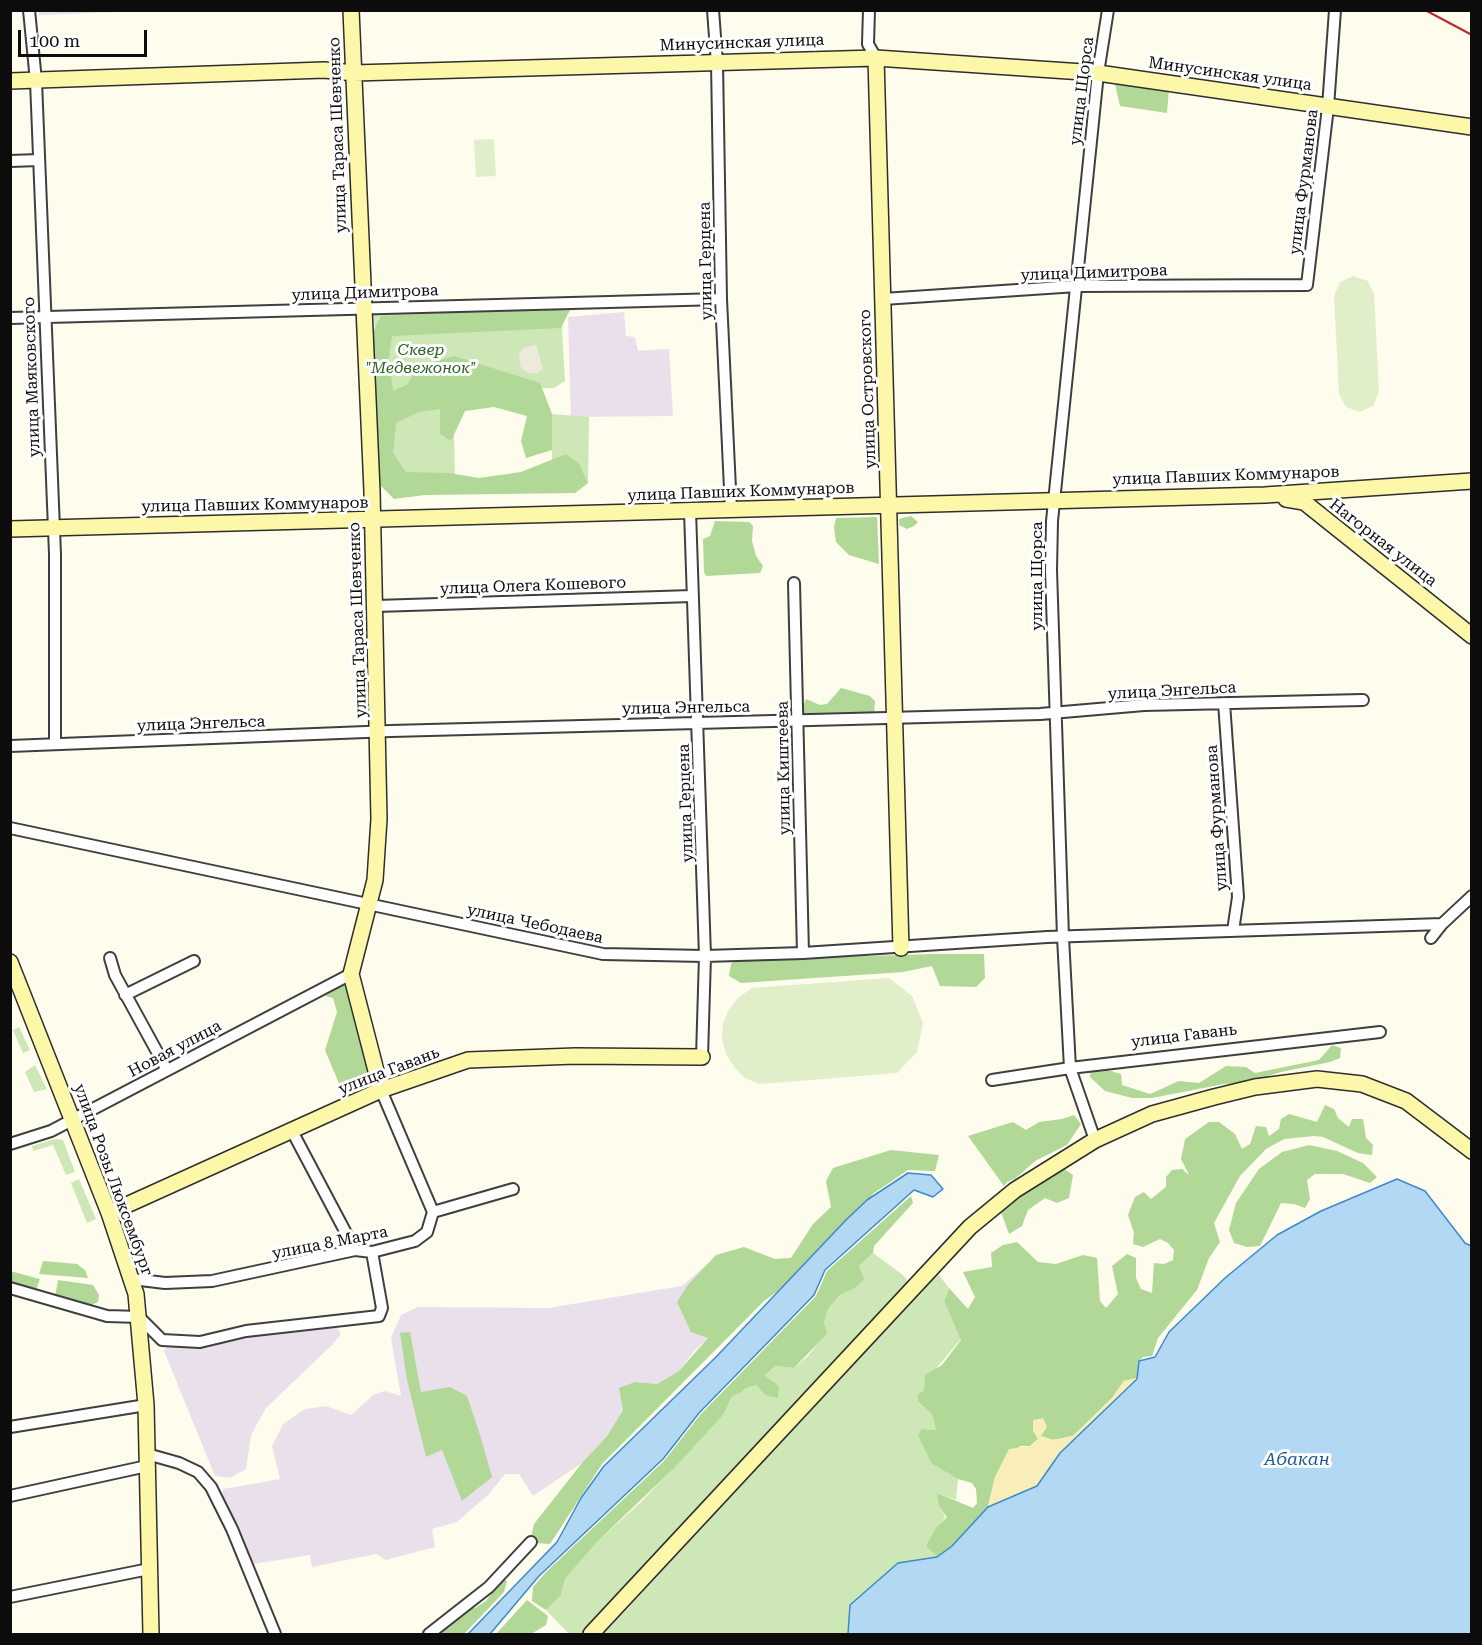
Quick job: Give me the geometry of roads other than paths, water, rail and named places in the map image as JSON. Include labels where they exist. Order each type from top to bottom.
[{"type":"street","name":"улица Маяковского","points":[[29,10],[36,81],[53,528],[55,743]]},
{"type":"street","name":"улица Тараса Шевченко","points":[[351,10],[373,520],[379,733],[379,819],[370,905],[351,974],[381,1090],[433,1212]]},
{"type":"street","name":"улица Герцена","points":[[714,10],[721,299],[731,510]]},
{"type":"street","name":"улица Островского","points":[[869,10],[868,44],[876,58],[901,948]]},
{"type":"street","name":"улица Щорса","points":[[1095,1140],[1070,1068],[1054,714],[1051,570],[1054,501],[1098,73],[1108,10]]},
{"type":"street","name":"улица Фурманова","points":[[1307,285],[1328,107],[1335,10]]},
{"type":"street","name":"Минусинская улица","points":[[10,81],[324,70],[354,73],[876,58],[1098,73],[1472,127]]},
{"type":"street","points":[[10,161],[39,160]]},
{"type":"street","name":"улица Димитрова","points":[[883,299],[1077,286],[1307,285]]},
{"type":"street","name":"улица Димитрова","points":[[10,318],[721,299]]},
{"type":"street","name":"улица Павших Коммунаров","points":[[10,529],[1265,495],[1472,481]]},
{"type":"street","name":"Нагорная улица","points":[[1265,495],[1304,502],[1472,636]]},
{"type":"street","name":"улица Герцена","points":[[690,511],[705,956],[702,1057]]},
{"type":"street","name":"улица Киштеева","points":[[794,583],[803,953]]},
{"type":"street","name":"улица Олега Кошевого","points":[[376,606],[692,596]]},
{"type":"street","name":"улица Энгельса","points":[[10,746],[698,722],[1054,714],[1144,705],[1363,700]]},
{"type":"street","name":"улица Фурманова","points":[[1224,703],[1238,897],[1233,931]]},
{"type":"street","name":"улица Чебодаева","points":[[10,828],[603,954],[705,956],[803,953],[1063,937],[1442,924]]},
{"type":"street","points":[[1431,938],[1442,924],[1472,896]]},
{"type":"street","points":[[110,958],[125,995],[167,1070]]},
{"type":"street","points":[[125,995],[194,961]]},
{"type":"street","name":"улица Розы Люксембург","points":[[10,962],[109,1213],[132,1279],[139,1317],[146,1405],[151,1635]]},
{"type":"street","name":"Новая улица","points":[[10,1144],[51,1131],[351,974]]},
{"type":"street","name":"улица Гавань","points":[[992,1080],[1070,1068],[1380,1032]]},
{"type":"street","name":"улица Гавань","points":[[109,1213],[381,1090],[468,1060],[576,1056],[702,1057]]},
{"type":"street","points":[[591,1635],[970,1227],[1015,1190],[1095,1140],[1152,1114],[1255,1087],[1317,1079],[1362,1084],[1406,1101],[1472,1151]]},
{"type":"street","points":[[292,1131],[355,1250]]},
{"type":"street","points":[[433,1212],[513,1189]]},
{"type":"street","name":"улица 8 Марта","points":[[132,1279],[165,1283],[212,1281],[355,1250],[372,1252],[415,1241],[427,1232],[433,1212]]},
{"type":"street","points":[[10,1288],[106,1316],[139,1317],[162,1340],[200,1342],[246,1331],[379,1316],[382,1308],[372,1252]]},
{"type":"street","points":[[10,1427],[146,1405]]},
{"type":"street","points":[[10,1496],[147,1460],[179,1463],[198,1472],[211,1487],[232,1529],[275,1635]]},
{"type":"street","points":[[429,1635],[489,1587],[531,1542]]},
{"type":"street","points":[[10,1597],[149,1569]]},
{"type":"water","points":[[908,1173],[931,1175],[943,1189],[933,1197],[914,1190],[825,1270],[814,1295],[699,1413],[663,1459],[539,1576],[490,1634],[468,1634],[557,1542],[581,1498],[604,1466],[716,1357],[846,1220],[867,1200]]},
{"type":"water","name":"Абакан","points":[[1397,1179],[1425,1191],[1465,1243],[1471,1246],[1471,1634],[848,1634],[850,1605],[898,1563],[937,1557],[952,1546],[988,1507],[1037,1486],[1060,1453],[1137,1379],[1139,1361],[1155,1357],[1169,1332],[1225,1278],[1277,1235],[1321,1211]]},
{"type":"railway","points":[[1425,10],[1472,35]]},
{"type":"park label","name":"Сквер \"Медвежонок\"","points":[[421,359]]}]
